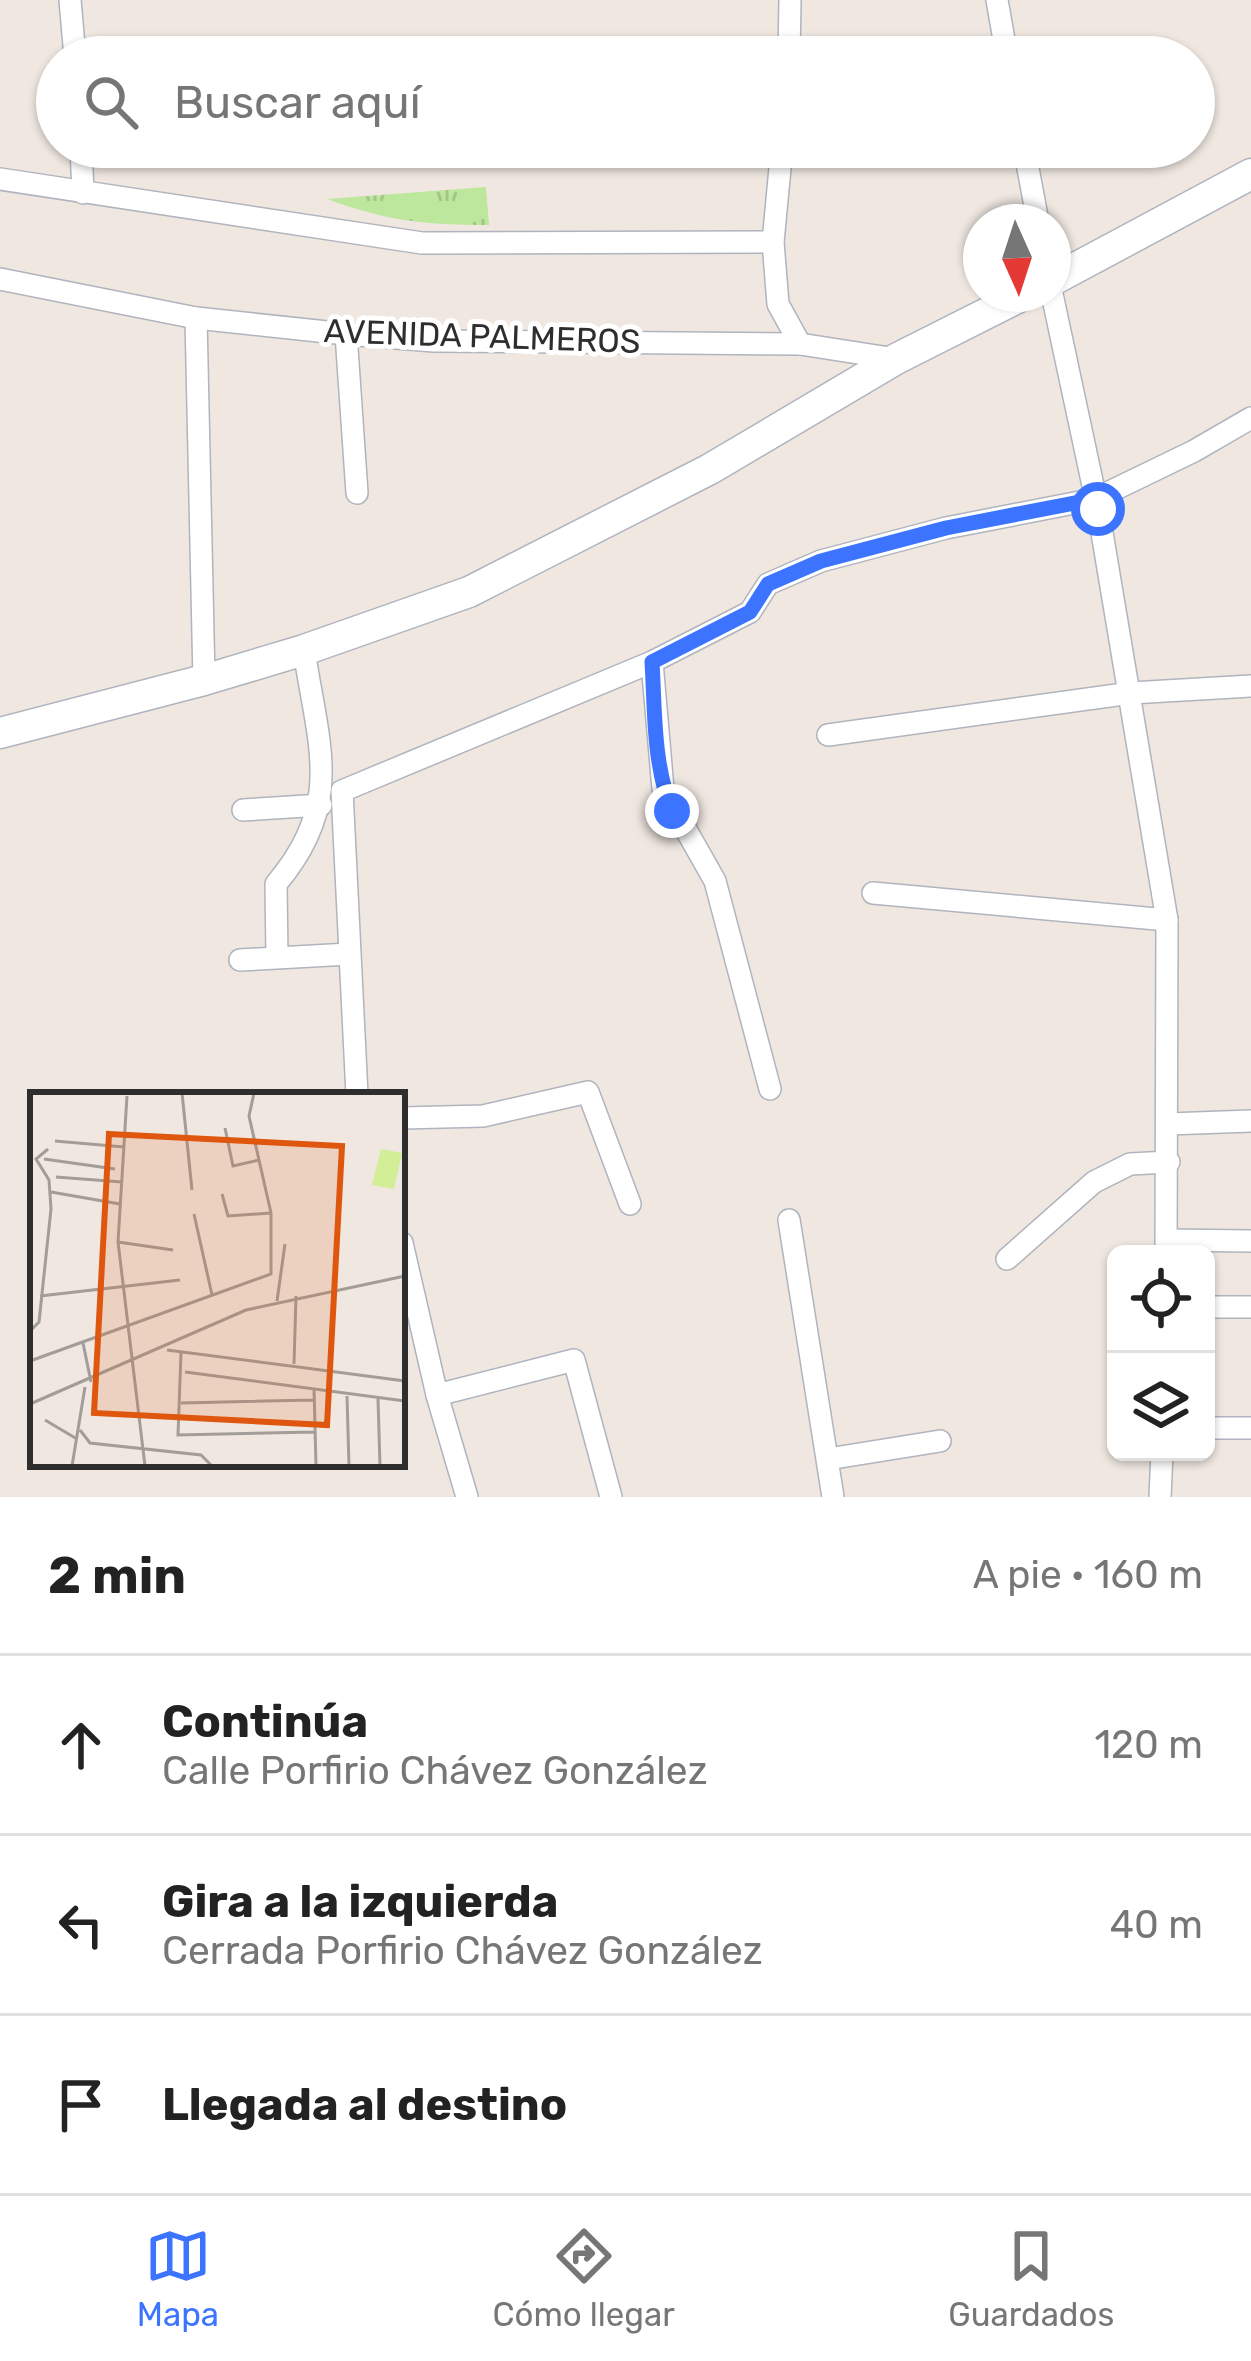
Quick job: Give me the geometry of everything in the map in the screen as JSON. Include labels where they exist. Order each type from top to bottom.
[{"type":"street","points":[[70,0],[73,36]]},
{"type":"street","points":[[789,36],[790,0]]},
{"type":"street","points":[[997,0],[1003,36]]},
{"type":"street","points":[[82,168],[83,193]]},
{"type":"street","points":[[780,168],[773,242],[778,304],[800,344]]},
{"type":"street","points":[[1028,168],[1035,204]]},
{"type":"street","points":[[1071,270],[1251,174]]},
{"type":"street","points":[[0,179],[422,242],[773,242]]},
{"type":"street","name":"AVENIDA PALMEROS","points":[[0,279],[196,318],[346,334],[434,341],[800,344],[896,359]]},
{"type":"street","points":[[0,733],[304,650],[469,592],[710,469],[896,359],[989,312]]},
{"type":"street","points":[[1056,312],[1131,693],[1167,920],[1167,1245]]},
{"type":"street","points":[[196,318],[204,680]]},
{"type":"street","points":[[346,334],[357,494]]},
{"type":"street","points":[[358,1092],[342,791],[652,662],[750,612],[768,584],[821,561],[946,528],[1095,499],[1251,418]]},
{"type":"street","points":[[277,957],[276,884],[298,858],[321,805],[323,776],[304,650]]},
{"type":"street","points":[[652,662],[663,789],[715,881],[770,1090]]},
{"type":"street","points":[[828,735],[1131,693],[1251,686]]},
{"type":"street","points":[[243,809],[321,805]]},
{"type":"street","points":[[873,893],[1167,920]]},
{"type":"street","points":[[240,960],[349,954]]},
{"type":"street","points":[[405,1118],[483,1116],[589,1092],[630,1204]]},
{"type":"street","points":[[1168,1124],[1251,1121]]},
{"type":"street","points":[[1007,1259],[1094,1182],[1130,1164],[1169,1162]]},
{"type":"street","points":[[789,1220],[833,1497]]},
{"type":"street","points":[[1195,1245],[1251,1241]]},
{"type":"street","points":[[405,1256],[437,1395],[467,1497]]},
{"type":"street","points":[[1215,1307],[1251,1307]]},
{"type":"street","points":[[437,1395],[574,1360],[611,1497]]},
{"type":"street","points":[[1215,1428],[1251,1429]]},
{"type":"street","points":[[828,1460],[940,1441]]},
{"type":"street","points":[[1160,1497],[1162,1461]]},
{"type":"green space","points":[[486,187],[489,225],[406,220],[327,199]]},
{"type":"route","points":[[672,811],[663,789],[652,662],[750,612],[768,584],[821,561],[946,528],[1095,499],[1098,509]]}]
